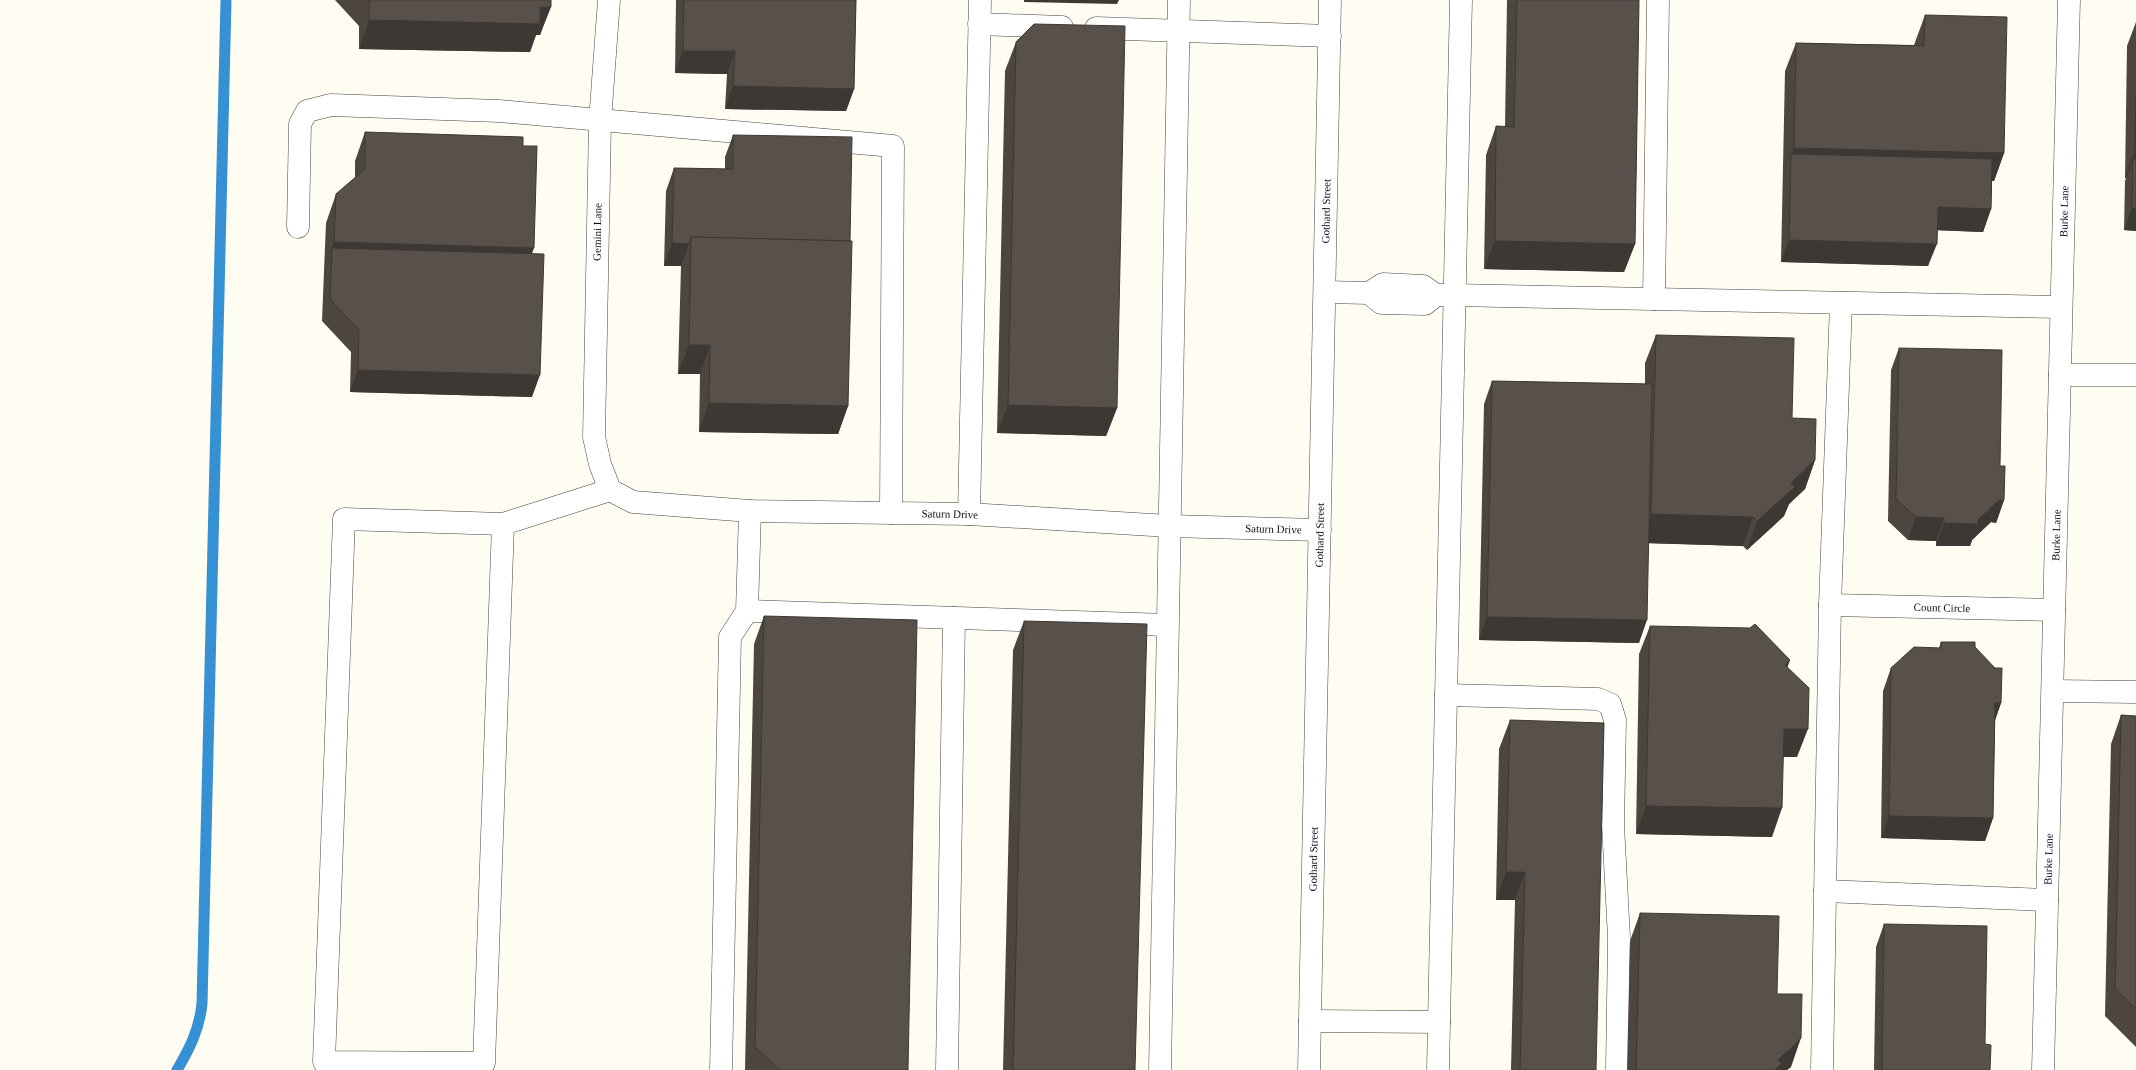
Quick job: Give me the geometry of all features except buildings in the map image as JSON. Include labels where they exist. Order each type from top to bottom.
[{"type":"street","name":"Gemini Lane","points":[[608,0],[600,120],[594,437],[600,464],[610,490]]},
{"type":"street","points":[[969,514],[980,0]]},
{"type":"street","points":[[1160,1070],[1179,0]]},
{"type":"street","name":"Gothard Street","points":[[1309,1070],[1330,0]]},
{"type":"street","points":[[1438,1070],[1446,695],[1445,295],[1461,0]]},
{"type":"street","points":[[1654,299],[1658,0]]},
{"type":"street","name":"Burke Lane","points":[[2043,1070],[2069,0]]},
{"type":"street","points":[[979,24],[1330,36]]},
{"type":"street","points":[[298,227],[300,124],[307,111],[331,105],[499,111],[893,146],[891,513]]},
{"type":"street","points":[[1325,292],[1368,293],[1381,303],[1425,304],[1445,295],[2061,307]]},
{"type":"street","points":[[1822,1070],[1830,605],[1841,303]]},
{"type":"street","points":[[2060,375],[2136,375]]},
{"type":"street","points":[[503,524],[484,1063],[324,1062],[344,518],[503,524],[610,490]]},
{"type":"street","name":"Saturn Drive","points":[[610,490],[633,502],[750,510],[969,514],[1169,526],[1320,530]]},
{"type":"street","points":[[721,1070],[730,637],[747,612],[750,510]]},
{"type":"street","name":"Count Circle","points":[[1830,605],[2054,610]]},
{"type":"street","points":[[747,612],[1167,625]]},
{"type":"street","points":[[947,1070],[954,618]]},
{"type":"street","points":[[2053,691],[2136,692]]},
{"type":"street","points":[[1446,695],[1598,698],[1610,704],[1615,720],[1613,826],[1619,938],[1617,1070]]},
{"type":"street","points":[[1825,891],[2047,900]]},
{"type":"street","points":[[1310,1021],[1439,1022]]},
{"type":"waterway","points":[[177,1070],[193,1038],[199,1022],[202,1004],[226,0]]}]
